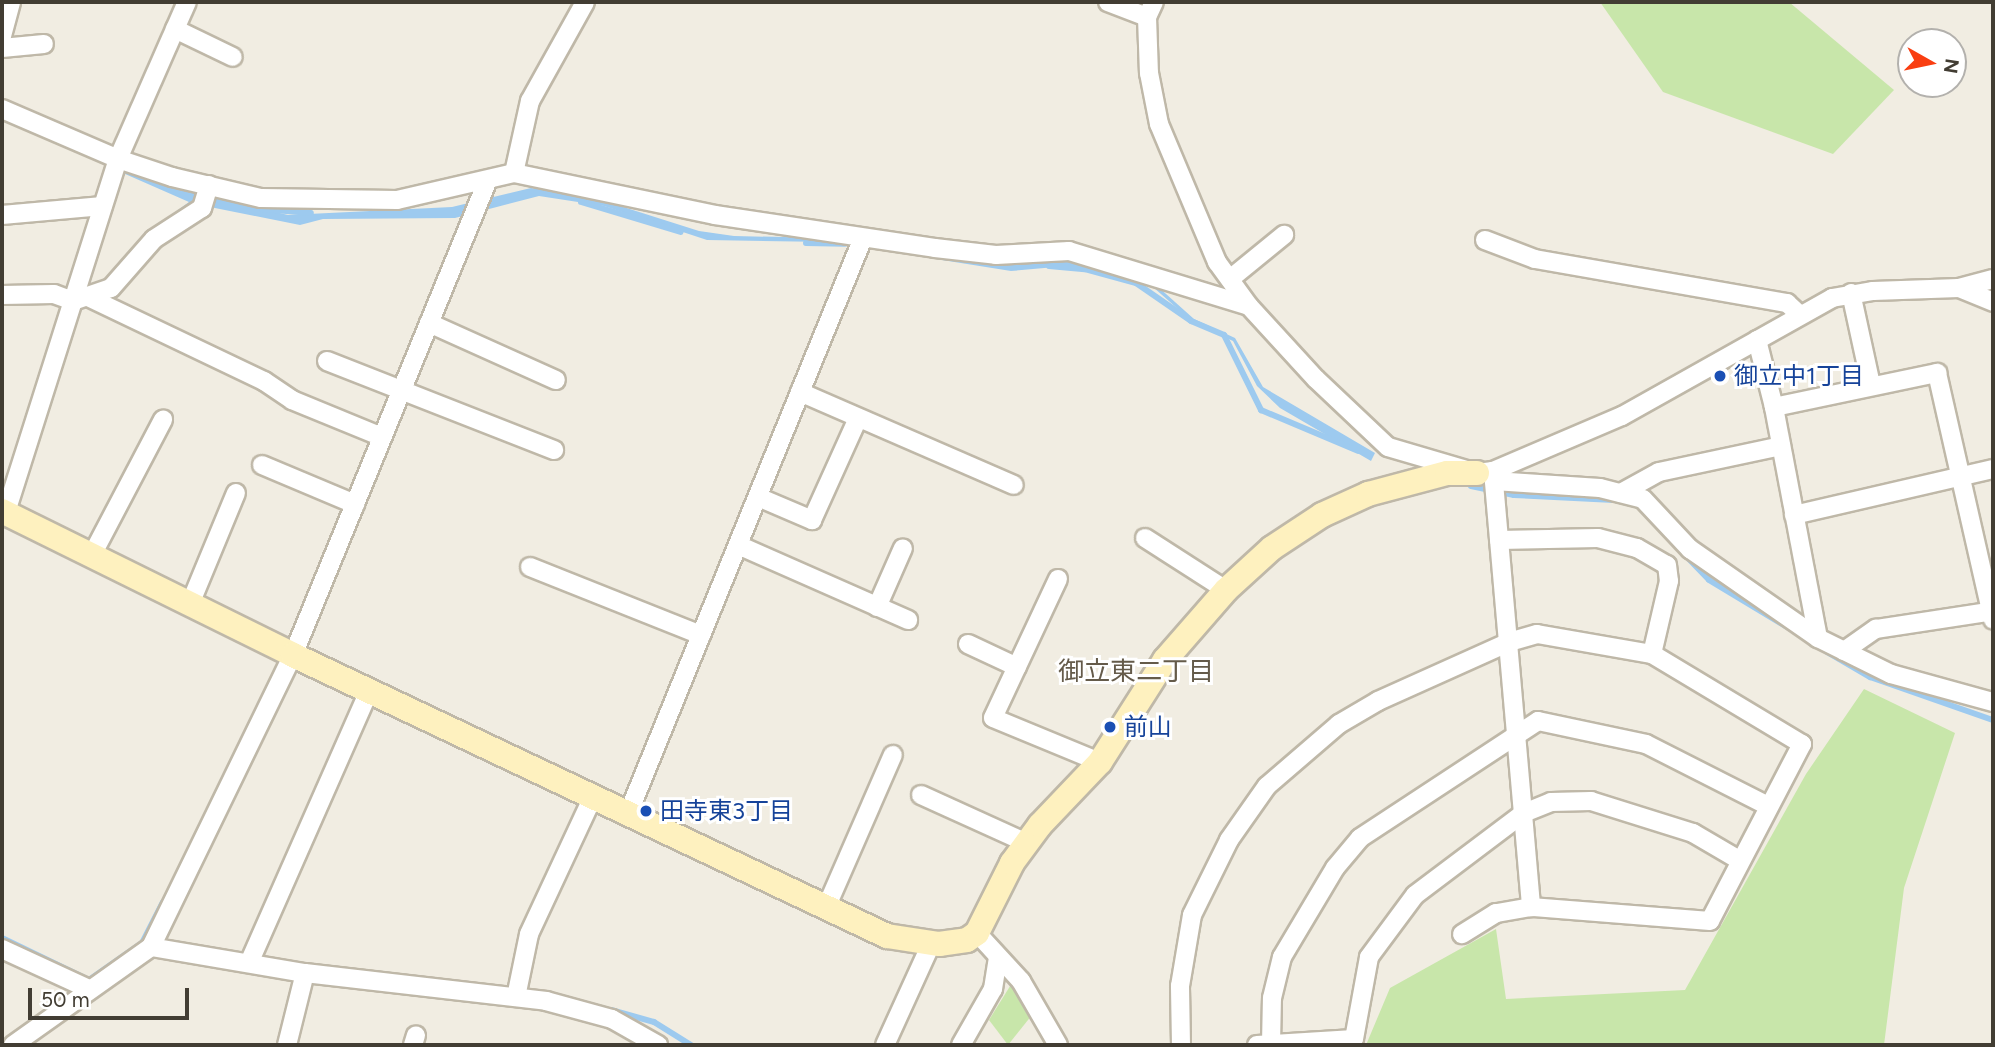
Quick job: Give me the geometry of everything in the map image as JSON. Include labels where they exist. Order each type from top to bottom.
[{"type":"street","points":[[2,36],[11,2]]},
{"type":"street","points":[[187,2],[116,165],[103,206],[81,300],[4,511],[293,655],[887,936],[931,944],[955,943],[977,933],[1027,843],[1100,762],[1142,689],[1226,590],[1294,533],[1344,503],[1427,477],[1621,493],[1643,499],[1690,549],[1818,638],[1891,674],[1993,702]]},
{"type":"street","points":[[514,173],[530,100],[585,2]]},
{"type":"street","points":[[1108,2],[1151,9],[1149,73],[1159,124],[1176,173],[1217,261],[1249,306],[1316,379],[1388,447],[1490,481],[1622,416],[1800,315],[1851,293],[1959,288],[1993,279]]},
{"type":"street","points":[[175,29],[233,57]]},
{"type":"street","points":[[2,48],[44,44]]},
{"type":"street","points":[[2,109],[116,165],[291,201],[397,201],[487,182],[514,173],[861,246],[996,255],[1069,251],[1249,306]]},
{"type":"street","points":[[13,1045],[151,947],[293,655],[487,182]]},
{"type":"street","points":[[81,300],[111,288],[154,239],[202,208],[209,185]]},
{"type":"street","points":[[2,215],[103,206]]},
{"type":"street","points":[[1230,279],[1284,235]]},
{"type":"street","points":[[1485,240],[1535,259],[1787,303],[1800,315]]},
{"type":"street","points":[[628,814],[861,246]]},
{"type":"street","points":[[1959,288],[1993,302]]},
{"type":"street","points":[[1851,293],[1871,385]]},
{"type":"street","points":[[2,295],[54,294],[81,300],[264,381],[292,400],[382,437]]},
{"type":"street","points":[[429,323],[556,380]]},
{"type":"street","points":[[1757,340],[1774,407],[1818,638]]},
{"type":"street","points":[[327,361],[554,450]]},
{"type":"street","points":[[1774,407],[1937,373],[1993,614],[1876,629],[1844,651]]},
{"type":"street","points":[[800,392],[1014,485]]},
{"type":"street","points":[[758,497],[812,520],[858,418]]},
{"type":"street","points":[[92,555],[163,420]]},
{"type":"street","points":[[1621,493],[1659,472],[1781,446]]},
{"type":"street","points":[[262,465],[355,504]]},
{"type":"street","points":[[1794,514],[1993,469]]},
{"type":"street","points":[[1490,481],[1509,642],[1531,907]]},
{"type":"street","points":[[190,604],[236,493]]},
{"type":"street","points":[[228,510],[246,518]]},
{"type":"street","points":[[1145,538],[1226,590]]},
{"type":"street","points":[[1499,540],[1598,538],[1637,548],[1667,565],[1669,581],[1652,654]]},
{"type":"street","points":[[738,545],[908,620]]},
{"type":"street","points":[[877,607],[903,548]]},
{"type":"street","points":[[530,567],[701,635]]},
{"type":"street","points":[[1058,579],[993,718],[1100,762]]},
{"type":"street","points":[[1181,1045],[1180,986],[1192,915],[1229,840],[1267,786],[1339,724],[1368,707],[1509,642],[1536,634],[1652,654],[1802,744],[1739,860],[1710,921],[1531,907],[1496,913],[1462,934]]},
{"type":"street","points":[[968,644],[1017,667]]},
{"type":"street","points":[[249,963],[369,691]]},
{"type":"street","points":[[1271,1044],[1272,998],[1282,957],[1335,867],[1360,838],[1538,721],[1646,744],[1768,806]]},
{"type":"street","points":[[826,908],[893,755]]},
{"type":"street","points":[[921,795],[1027,843]]},
{"type":"street","points":[[516,997],[529,934],[593,797]]},
{"type":"street","points":[[1257,1045],[1354,1039],[1369,957],[1415,895],[1524,813],[1550,802],[1591,801],[1693,833],[1739,860]]},
{"type":"street","points":[[977,933],[1036,1001],[1058,1045]]},
{"type":"street","points":[[885,1045],[931,944]]},
{"type":"street","points":[[151,947],[305,972],[516,997],[612,1019],[658,1045]]},
{"type":"street","points":[[2,948],[89,989]]},
{"type":"street","points":[[961,1045],[993,989],[998,959]]},
{"type":"street","points":[[287,1045],[305,972]]},
{"type":"green space","points":[[1600,2],[1789,2],[1894,90],[1833,154],[1663,92]]},
{"type":"green space","points":[[1864,689],[1955,733],[1904,888],[1884,1045],[1366,1045],[1390,988],[1496,929],[1506,999],[1685,990],[1806,774]]},
{"type":"green space","points":[[1012,983],[1032,1015],[1008,1045],[989,1020]]},
{"type":"water","points":[[2,116],[154,182],[288,215],[452,207],[531,188],[595,198],[699,231],[734,236],[828,238],[1015,264],[1060,260],[1106,266],[1156,285],[1194,319],[1235,338],[1263,387],[1375,453],[1371,461],[1280,408],[1257,386],[1233,341],[1195,324],[1153,287],[1106,269],[1067,266],[1011,271],[829,242],[707,240],[604,206],[539,196],[455,218],[323,219],[300,225],[195,204],[152,234],[108,284],[91,295],[87,289],[108,279],[142,237],[189,202],[2,120]]},
{"type":"waterway","points":[[581,202],[681,232]]},
{"type":"waterway","points":[[262,209],[311,213]]},
{"type":"waterway","points":[[806,243],[845,244]]},
{"type":"waterway","points":[[1049,266],[1085,269],[1136,283],[1191,321],[1224,335],[1261,410],[1358,451]]},
{"type":"waterway","points":[[1471,486],[1514,495],[1614,500]]},
{"type":"waterway","points":[[1686,556],[1709,580],[1794,631]]},
{"type":"waterway","points":[[1827,652],[1870,677],[1993,720]]},
{"type":"waterway","points":[[2,938],[89,980],[142,943],[163,902]]},
{"type":"waterway","points":[[611,1010],[654,1022],[691,1045]]},
{"type":"place","name":"御立中1丁目","points":[[1720,376]]},
{"type":"place","name":"前山","points":[[1110,727]]},
{"type":"place","name":"田寺東3丁目","points":[[646,811]]},
{"type":"district","name":"御立東二丁目","points":[[1136,672]]}]
